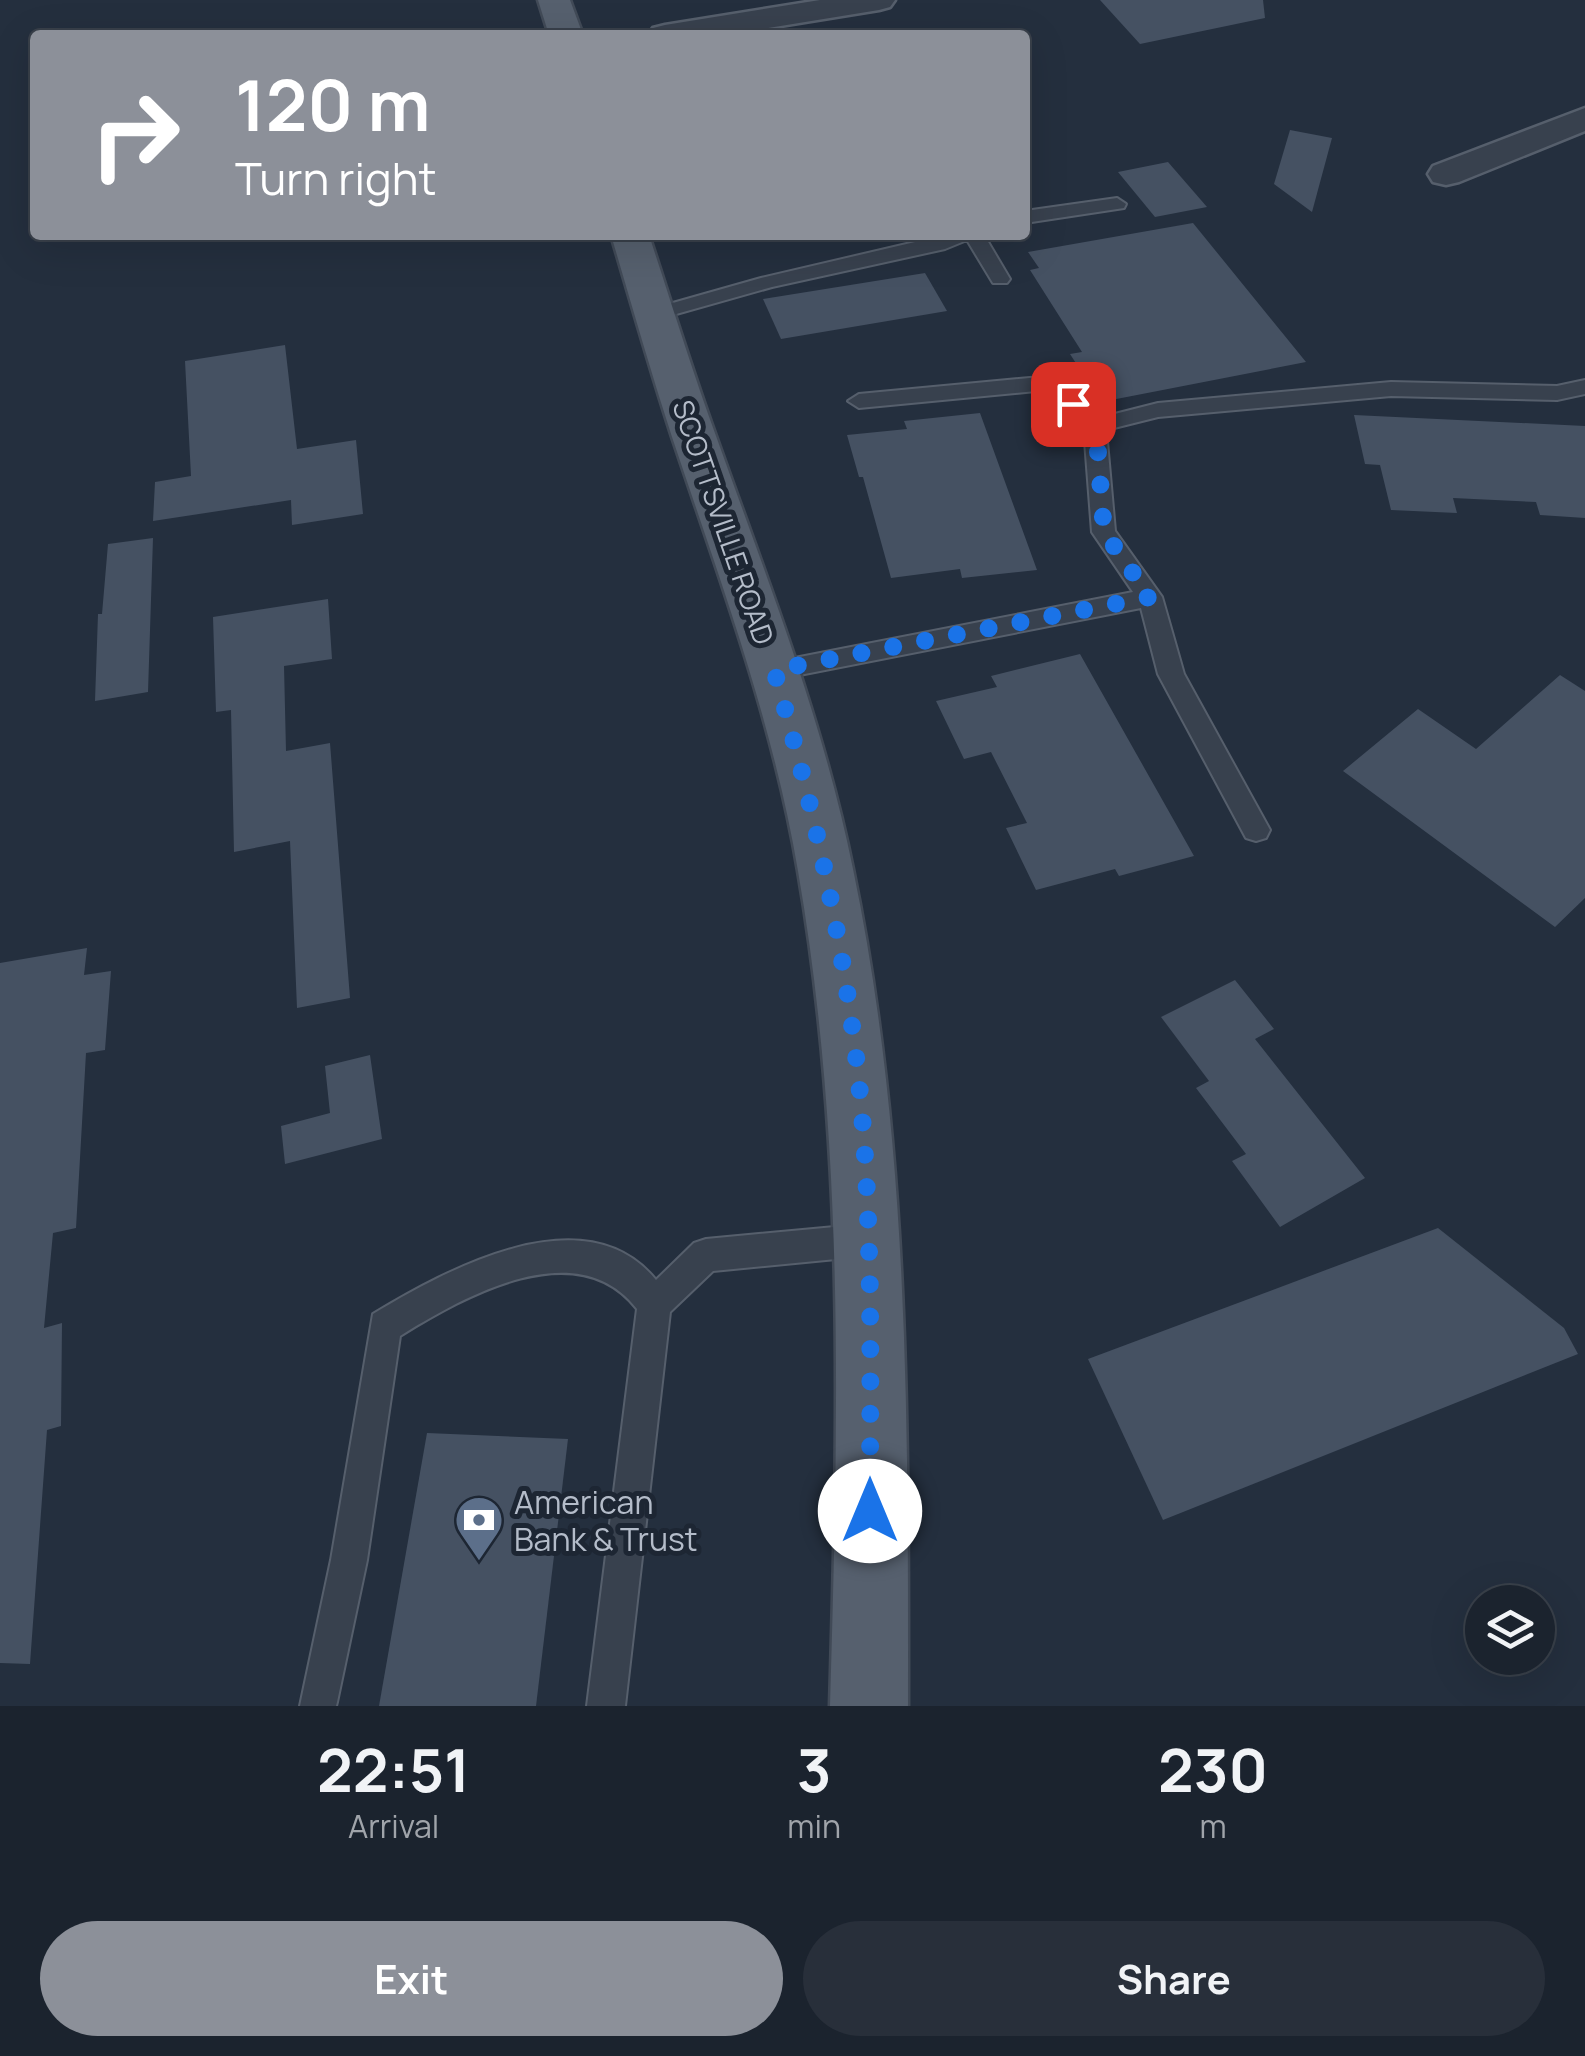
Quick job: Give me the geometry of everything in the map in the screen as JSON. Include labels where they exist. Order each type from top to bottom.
[{"type":"main road","points":[[554,0],[564,30]]},
{"type":"main road","name":"SCOTTSVILLE ROAD","points":[[632,240],[774,670],[826,868],[856,1057],[869,1240],[869,1706]]},
{"type":"street","points":[[696,30],[879,0]]},
{"type":"street","points":[[1446,174],[1585,118]]},
{"type":"lane","points":[[1030,216],[1117,204]]},
{"type":"lane","points":[[655,314],[768,282],[950,240]]},
{"type":"lane","points":[[977,240],[1000,279]]},
{"type":"lane","points":[[860,400],[1050,382],[1096,426],[1104,532],[1150,597],[1171,674],[1256,830]]},
{"type":"lane","points":[[1096,426],[1158,410],[1391,389],[1557,393],[1585,387]]},
{"type":"lane","points":[[774,670],[1150,597]]},
{"type":"lane","points":[[606,1706],[654,1304],[706,1255],[869,1240]]},
{"type":"lane","points":[[318,1702],[349,1560],[385,1326],[482,1271],[572,1256],[624,1270],[654,1304]]},
{"type":"building","points":[[1100,0],[1263,0],[1265,18],[1140,44]]},
{"type":"building","points":[[1290,130],[1332,138],[1312,212],[1274,184]]},
{"type":"building","points":[[1168,162],[1207,207],[1155,217],[1118,172]]},
{"type":"building","points":[[1193,223],[1306,362],[1101,402],[1070,354],[1082,352],[1030,270],[1039,268],[1028,252]]},
{"type":"building","points":[[925,273],[947,311],[781,339],[763,299]]},
{"type":"building","points":[[285,345],[297,449],[356,440],[363,514],[292,525],[291,500],[153,521],[155,482],[191,476],[185,361]]},
{"type":"building","points":[[980,413],[1037,570],[962,578],[960,569],[891,578],[847,435],[907,429],[904,421]]},
{"type":"building","points":[[1354,415],[1585,426],[1585,518],[1540,515],[1536,502],[1453,498],[1457,513],[1391,510],[1380,465],[1365,464]]},
{"type":"building","points":[[153,538],[148,692],[95,701],[98,614],[102,614],[108,544]]},
{"type":"building","points":[[328,599],[332,659],[284,666],[286,751],[330,743],[350,998],[297,1008],[290,841],[234,852],[231,710],[216,712],[213,617]]},
{"type":"building","points":[[1080,654],[1194,856],[1119,876],[1115,869],[1036,890],[1006,828],[1027,823],[991,752],[964,759],[936,701],[997,687],[991,676]]},
{"type":"building","points":[[1560,675],[1585,691],[1585,898],[1555,927],[1343,771],[1418,709],[1476,749]]},
{"type":"building","points":[[87,948],[84,975],[111,971],[105,1050],[86,1053],[76,1228],[53,1233],[44,1328],[62,1323],[61,1426],[47,1430],[30,1664],[0,1663],[0,963]]},
{"type":"building","points":[[1235,980],[1274,1029],[1255,1039],[1365,1178],[1280,1227],[1232,1161],[1246,1154],[1196,1088],[1209,1081],[1161,1017]]},
{"type":"building","points":[[370,1055],[382,1139],[285,1164],[281,1126],[330,1113],[325,1066]]},
{"type":"building","points":[[1438,1228],[1564,1328],[1578,1354],[1163,1520],[1088,1359]]},
{"type":"building","name":"American Bank & Trust","points":[[427,1433],[568,1439],[536,1706],[379,1706]]},
{"type":"place","name":"American Bank & Trust","points":[[479,1562]]},
{"type":"route","points":[[870,1511],[869,1240],[856,1057],[826,868],[774,670],[1150,597],[1104,532],[1096,426],[1073,404]]}]
